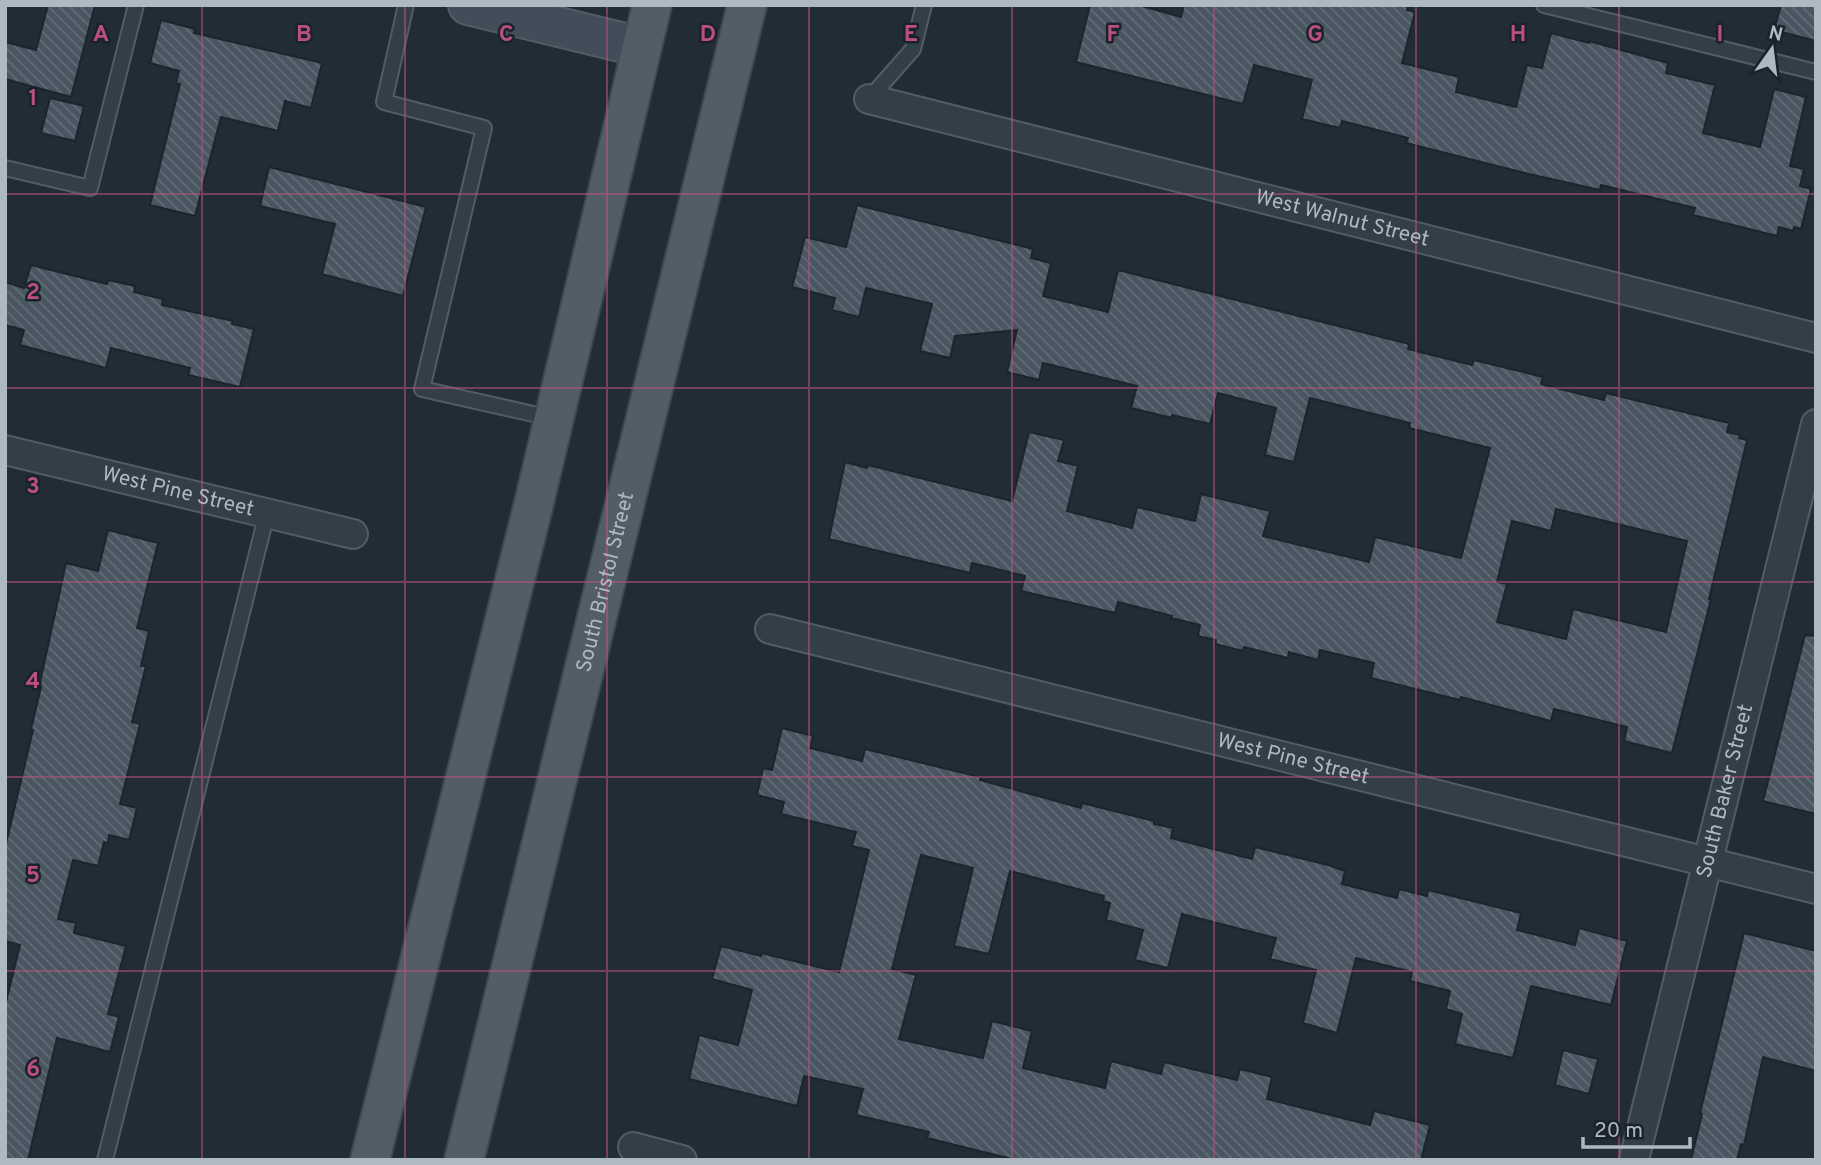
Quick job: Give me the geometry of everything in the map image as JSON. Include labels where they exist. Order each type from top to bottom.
[{"type":"main road","points":[[370,1160],[554,418],[652,5]]},
{"type":"main road","name":"South Bristol Street","points":[[464,1160],[747,5]]},
{"type":"street","points":[[468,5],[641,47]]},
{"type":"street","name":"West Walnut Street","points":[[869,99],[1816,338]]},
{"type":"street","name":"South Baker Street","points":[[1634,1160],[1816,424]]},
{"type":"street","name":"West Pine Street","points":[[5,450],[353,534]]},
{"type":"street","name":"West Pine Street","points":[[771,629],[1816,889]]},
{"type":"street","points":[[633,1147],[682,1160]]},
{"type":"lane","points":[[5,168],[90,188],[136,5]]},
{"type":"lane","points":[[406,5],[384,102],[484,128],[422,389],[554,418]]},
{"type":"lane","points":[[869,99],[913,49],[924,5]]},
{"type":"lane","points":[[1544,5],[1816,72]]},
{"type":"lane","points":[[105,1160],[267,513]]},
{"type":"building","points":[[48,5],[95,5],[71,97],[5,79],[5,42],[36,50]]},
{"type":"building","points":[[1090,5],[1138,5],[1181,17],[1184,5],[1408,5],[1407,10],[1415,12],[1402,63],[1459,77],[1456,92],[1516,107],[1527,65],[1542,68],[1551,33],[1589,41],[1668,63],[1666,73],[1715,85],[1703,133],[1760,147],[1774,89],[1806,97],[1790,166],[1804,169],[1800,186],[1811,189],[1801,229],[1794,227],[1793,231],[1779,227],[1777,236],[1693,215],[1695,208],[1601,185],[1600,190],[1529,174],[1406,143],[1408,138],[1342,121],[1340,128],[1302,119],[1312,80],[1254,65],[1243,104],[1076,62]]},
{"type":"building","points":[[1781,5],[1816,5],[1816,41],[1774,30]]},
{"type":"building","points":[[161,20],[195,29],[194,33],[322,63],[311,108],[285,101],[278,131],[221,117],[195,216],[150,205],[180,84],[176,83],[179,71],[150,63]]},
{"type":"building","points":[[50,98],[84,106],[75,141],[41,133]]},
{"type":"building","points":[[269,167],[426,207],[403,296],[322,274],[335,224],[260,206]]},
{"type":"building","points":[[857,205],[1033,249],[1031,258],[1051,263],[1043,296],[1108,312],[1118,270],[1409,344],[1408,349],[1472,365],[1474,360],[1543,377],[1541,384],[1604,400],[1606,393],[1729,423],[1727,432],[1747,440],[1672,753],[1624,741],[1627,727],[1554,709],[1551,721],[1461,697],[1460,700],[1371,678],[1374,663],[1320,650],[1318,660],[1289,652],[1288,658],[1244,647],[1243,651],[1215,644],[1216,640],[1198,636],[1200,625],[1171,618],[1172,616],[1118,602],[1115,613],[1021,591],[1025,576],[972,563],[970,573],[829,539],[845,462],[867,468],[868,465],[1012,501],[1029,432],[1064,440],[1058,461],[1078,466],[1067,511],[1132,528],[1137,507],[1195,521],[1201,494],[1270,511],[1263,536],[1369,562],[1375,537],[1461,558],[1490,448],[1409,428],[1410,423],[1310,398],[1294,462],[1265,455],[1276,408],[1218,393],[1210,424],[1131,408],[1137,386],[1043,363],[1039,380],[1007,372],[1017,330],[955,336],[950,358],[920,351],[932,304],[866,288],[859,317],[832,310],[835,298],[792,287],[805,237],[846,247]],"holes":[[[1556,509],[1687,541],[1666,632],[1573,609],[1566,639],[1497,622],[1507,584],[1497,582],[1512,521],[1551,531]]]},
{"type":"building","points":[[31,265],[107,284],[108,280],[135,286],[134,292],[163,299],[162,305],[233,321],[232,324],[254,329],[240,387],[188,375],[190,368],[111,348],[106,368],[20,345],[24,330],[5,325],[5,282],[24,288]]},
{"type":"building","points":[[108,530],[158,543],[137,628],[149,631],[141,666],[146,666],[132,722],[140,724],[120,804],[137,808],[129,840],[109,835],[108,843],[104,842],[98,866],[73,860],[58,919],[76,923],[74,933],[126,946],[108,1014],[119,1017],[110,1052],[57,1038],[28,1160],[5,1160],[5,1006],[20,945],[5,941],[5,848],[33,730],[31,729],[39,687],[66,563],[98,571]]},
{"type":"building","points":[[1805,635],[1816,636],[1816,814],[1763,801]]},
{"type":"building","points":[[782,728],[813,736],[810,748],[862,761],[865,749],[980,777],[980,780],[1081,808],[1082,803],[1154,821],[1154,824],[1173,828],[1171,838],[1252,859],[1255,847],[1328,865],[1345,871],[1342,884],[1397,898],[1399,889],[1427,896],[1428,890],[1521,913],[1517,930],[1575,945],[1579,928],[1627,941],[1611,1005],[1531,986],[1513,1058],[1455,1044],[1462,1014],[1446,1009],[1450,991],[1410,981],[1412,972],[1356,958],[1337,1033],[1303,1023],[1316,970],[1270,959],[1276,938],[1182,914],[1168,968],[1135,960],[1143,930],[1106,920],[1110,903],[1103,901],[1104,896],[1010,871],[989,954],[954,946],[973,868],[921,855],[892,969],[916,975],[899,1039],[983,1058],[992,1021],[1032,1031],[1023,1068],[1105,1088],[1111,1061],[1161,1074],[1164,1062],[1237,1080],[1240,1069],[1272,1077],[1267,1099],[1370,1125],[1374,1111],[1430,1125],[1421,1160],[1016,1160],[927,1138],[929,1132],[856,1115],[863,1089],[804,1076],[797,1106],[689,1079],[699,1035],[738,1045],[752,990],[712,979],[721,946],[839,972],[869,850],[852,846],[856,832],[781,814],[784,802],[757,795],[763,768],[772,770]]},
{"type":"building","points":[[1744,933],[1816,951],[1816,1071],[1763,1057],[1744,1145],[1741,1144],[1737,1160],[1691,1160],[1702,1114],[1700,1113]]},
{"type":"building","points":[[1563,1050],[1598,1059],[1589,1094],[1555,1085]]}]
